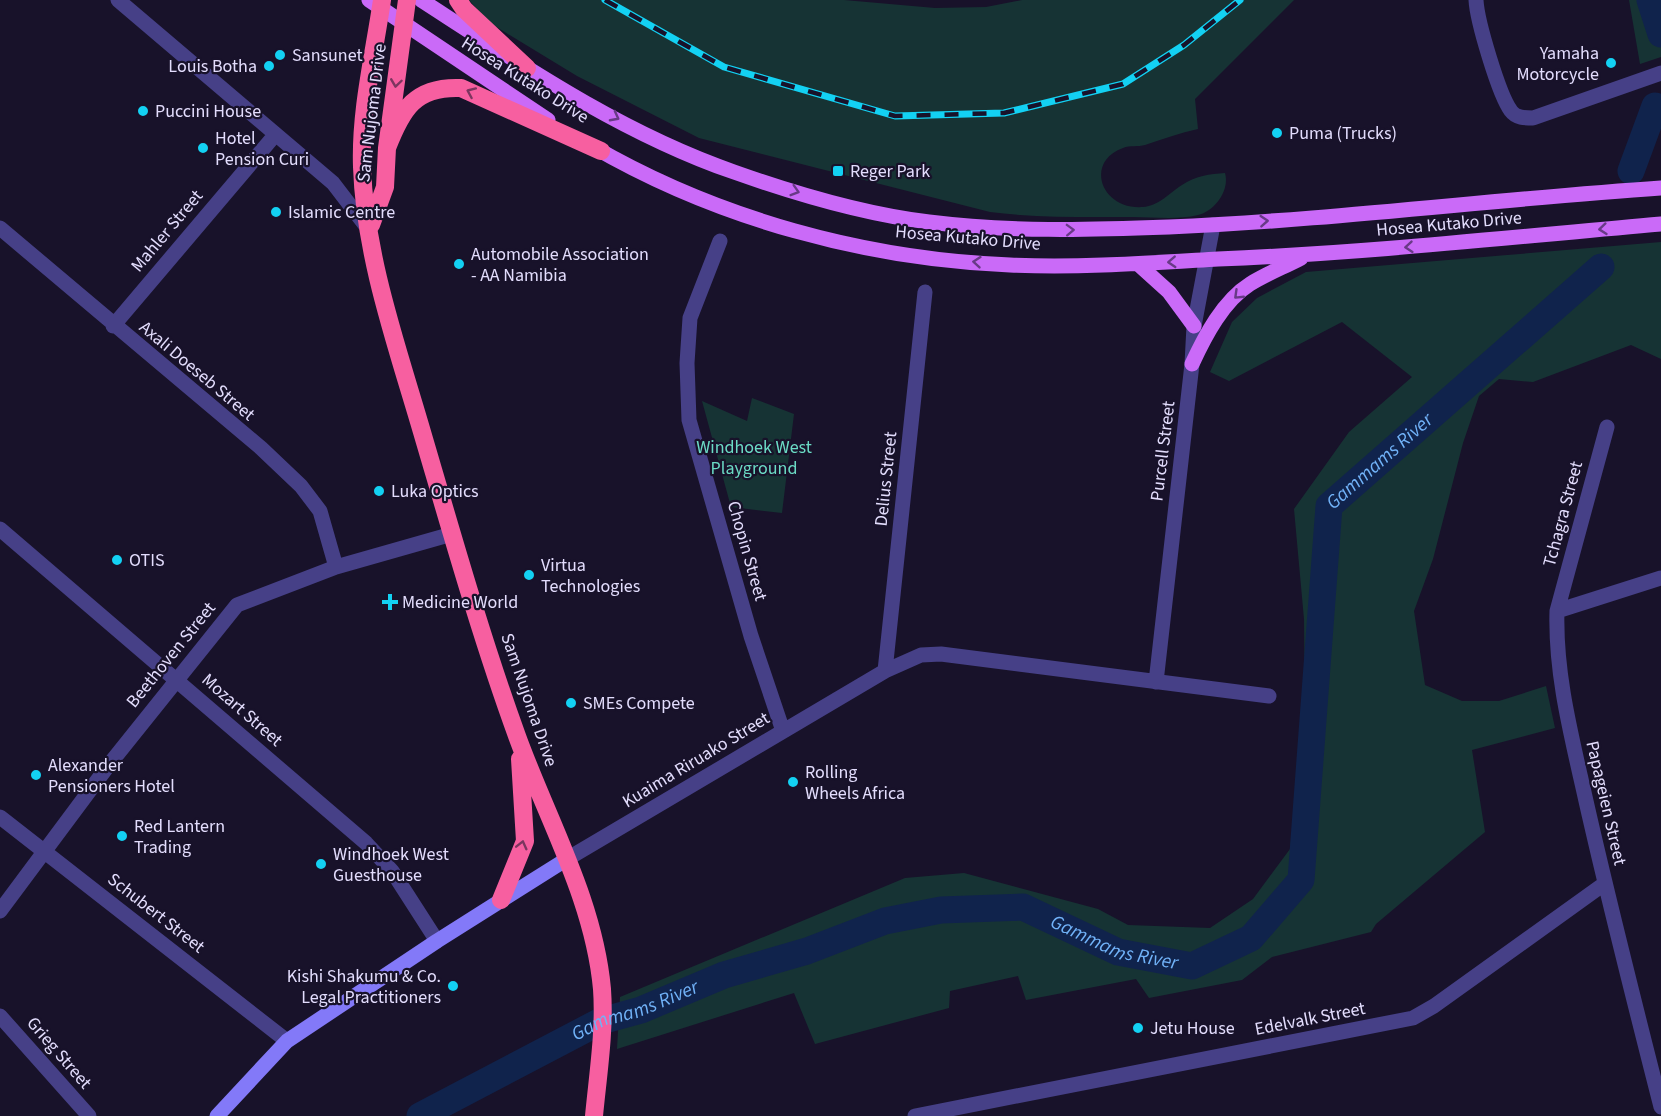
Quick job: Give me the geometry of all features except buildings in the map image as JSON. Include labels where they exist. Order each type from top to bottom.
[{"type":"highway","name":"Sam Nujoma Drive","points":[[369,230],[385,187],[387,148],[407,0]]},
{"type":"highway","points":[[458,0],[471,16],[527,68]]},
{"type":"highway","name":"Sam Nujoma Drive","points":[[377,3],[363,116],[362,167],[369,230],[389,318],[452,534],[517,735],[567,859],[589,925],[602,990],[594,1116]]},
{"type":"highway","points":[[387,148],[405,110],[423,95],[442,87],[461,88],[601,151]]},
{"type":"highway","points":[[501,900],[525,841],[517,735]]},
{"type":"main road","name":"Hosea Kutako Drive","points":[[421,0],[527,68],[652,137],[731,171],[871,212],[925,222],[1046,231],[1213,225],[1390,213],[1661,188]]},
{"type":"main road","name":"Hosea Kutako Drive","points":[[377,3],[404,25],[521,104],[601,151],[705,200],[784,228],[862,248],[1011,265],[1138,264],[1306,255],[1661,224]]},
{"type":"main road","points":[[1192,364],[1212,326],[1228,304],[1249,284],[1306,255]]},
{"type":"main road","points":[[1138,264],[1169,292],[1194,326]]},
{"type":"street","points":[[118,0],[333,183],[369,230]]},
{"type":"street","points":[[1476,0],[1477,20],[1495,70],[1511,111],[1521,117],[1533,118],[1661,73]]},
{"type":"street","name":"Mahler Street","points":[[112,326],[275,135]]},
{"type":"street","name":"Purcell Street","points":[[1156,682],[1192,364],[1194,326],[1213,225]]},
{"type":"street","name":"Axali Doeseb Street","points":[[0,228],[112,326],[261,448],[301,486],[320,511],[336,567]]},
{"type":"street","name":"Chopin Street","points":[[720,241],[690,318],[687,363],[689,420],[751,636],[783,731]]},
{"type":"street","name":"Delius Street","points":[[885,672],[925,292]]},
{"type":"street","name":"Tchagra Street","points":[[1557,611],[1606,427]]},
{"type":"street","name":"Mozart Street","points":[[0,529],[366,843],[392,871],[437,941]]},
{"type":"street","name":"Beethoven Street","points":[[0,911],[176,679],[237,605],[336,567],[452,534]]},
{"type":"street","points":[[1557,611],[1661,578]]},
{"type":"street","name":"Papageien Street","points":[[1557,611],[1556,637],[1565,707],[1604,884],[1661,1107]]},
{"type":"street","name":"Kuaima Riruako Street","points":[[217,1116],[286,1041],[437,941],[567,859],[783,731],[885,672],[921,655],[941,654],[1269,696]]},
{"type":"street","name":"Schubert Street","points":[[0,817],[286,1041]]},
{"type":"street","name":"Edelvalk Street","points":[[915,1116],[1413,1018],[1434,1006],[1604,884]]},
{"type":"street","name":"Grieg Street","points":[[0,1016],[89,1116]]},
{"type":"green space","points":[[469,0],[844,0],[935,8],[986,7],[1022,0],[1294,0],[1195,99],[1198,129],[1145,145],[1123,148],[1111,155],[1104,164],[1101,174],[1108,193],[1117,201],[1128,206],[1149,206],[1159,202],[1192,179],[1225,173],[1223,193],[1210,209],[1190,217],[1165,218],[1043,216],[990,212],[699,138],[577,76],[490,23]]},
{"type":"green space","points":[[1629,0],[1661,0],[1661,57],[1640,64]]},
{"type":"green space","points":[[1661,242],[1661,359],[1631,345],[1533,382],[1499,379],[1479,396],[1463,443],[1433,559],[1414,611],[1425,685],[1462,701],[1499,701],[1546,686],[1555,728],[1472,750],[1485,832],[1376,924],[1371,932],[1272,957],[1242,980],[1149,998],[1136,979],[1026,1000],[1018,976],[950,991],[949,1008],[815,1044],[794,993],[617,1049],[620,997],[905,878],[964,873],[1098,909],[1128,925],[1210,928],[1253,899],[1290,849],[1305,710],[1304,619],[1294,509],[1349,432],[1412,377],[1342,322],[1229,381],[1210,372],[1232,322],[1257,298],[1306,272]]},
{"type":"green space","name":"Windhoek West Playground","points":[[752,398],[794,414],[782,513],[731,507],[702,401],[747,421]]},
{"type":"waterway","name":"Gammams River","points":[[1650,0],[1661,34]]},
{"type":"waterway","name":"Gammams River","points":[[1631,171],[1655,106]]},
{"type":"waterway","name":"Gammams River","points":[[420,1116],[601,1021],[641,1010],[724,975],[807,951],[885,921],[941,910],[1023,907],[1118,952],[1192,966],[1251,938],[1301,880],[1329,506],[1601,267]]},
{"type":"railway","points":[[605,0],[724,67],[895,116],[1004,113],[1123,84],[1184,45],[1240,0]]},
{"type":"place","name":"Sansunet","points":[[280,55]]},
{"type":"place","name":"Yamaha Motorcycle","points":[[1611,63]]},
{"type":"place","name":"Louis Botha","points":[[269,66]]},
{"type":"place","name":"Puccini House","points":[[143,111]]},
{"type":"place","name":"Puma (Trucks)","points":[[1277,133]]},
{"type":"place","name":"Hotel Pension Curi","points":[[203,148]]},
{"type":"place","name":"Reger Park","points":[[838,171]]},
{"type":"place","name":"Islamic Centre","points":[[276,212]]},
{"type":"place","name":"Automobile Association - AA Namibia","points":[[459,264]]},
{"type":"place","name":"Luka Optics","points":[[379,491]]},
{"type":"place","name":"OTIS","points":[[117,560]]},
{"type":"place","name":"Virtua Technologies","points":[[529,575]]},
{"type":"place","name":"Medicine World","points":[[390,602]]},
{"type":"place","name":"SMEs Compete","points":[[571,703]]},
{"type":"place","name":"Alexander Pensioners Hotel","points":[[36,775]]},
{"type":"place","name":"Rolling Wheels Africa","points":[[793,782]]},
{"type":"place","name":"Red Lantern Trading","points":[[122,836]]},
{"type":"place","name":"Windhoek West Guesthouse","points":[[321,864]]},
{"type":"place","name":"Kishi Shakumu & Co. Legal Practitioners","points":[[453,986]]},
{"type":"place","name":"Jetu House","points":[[1138,1028]]}]
